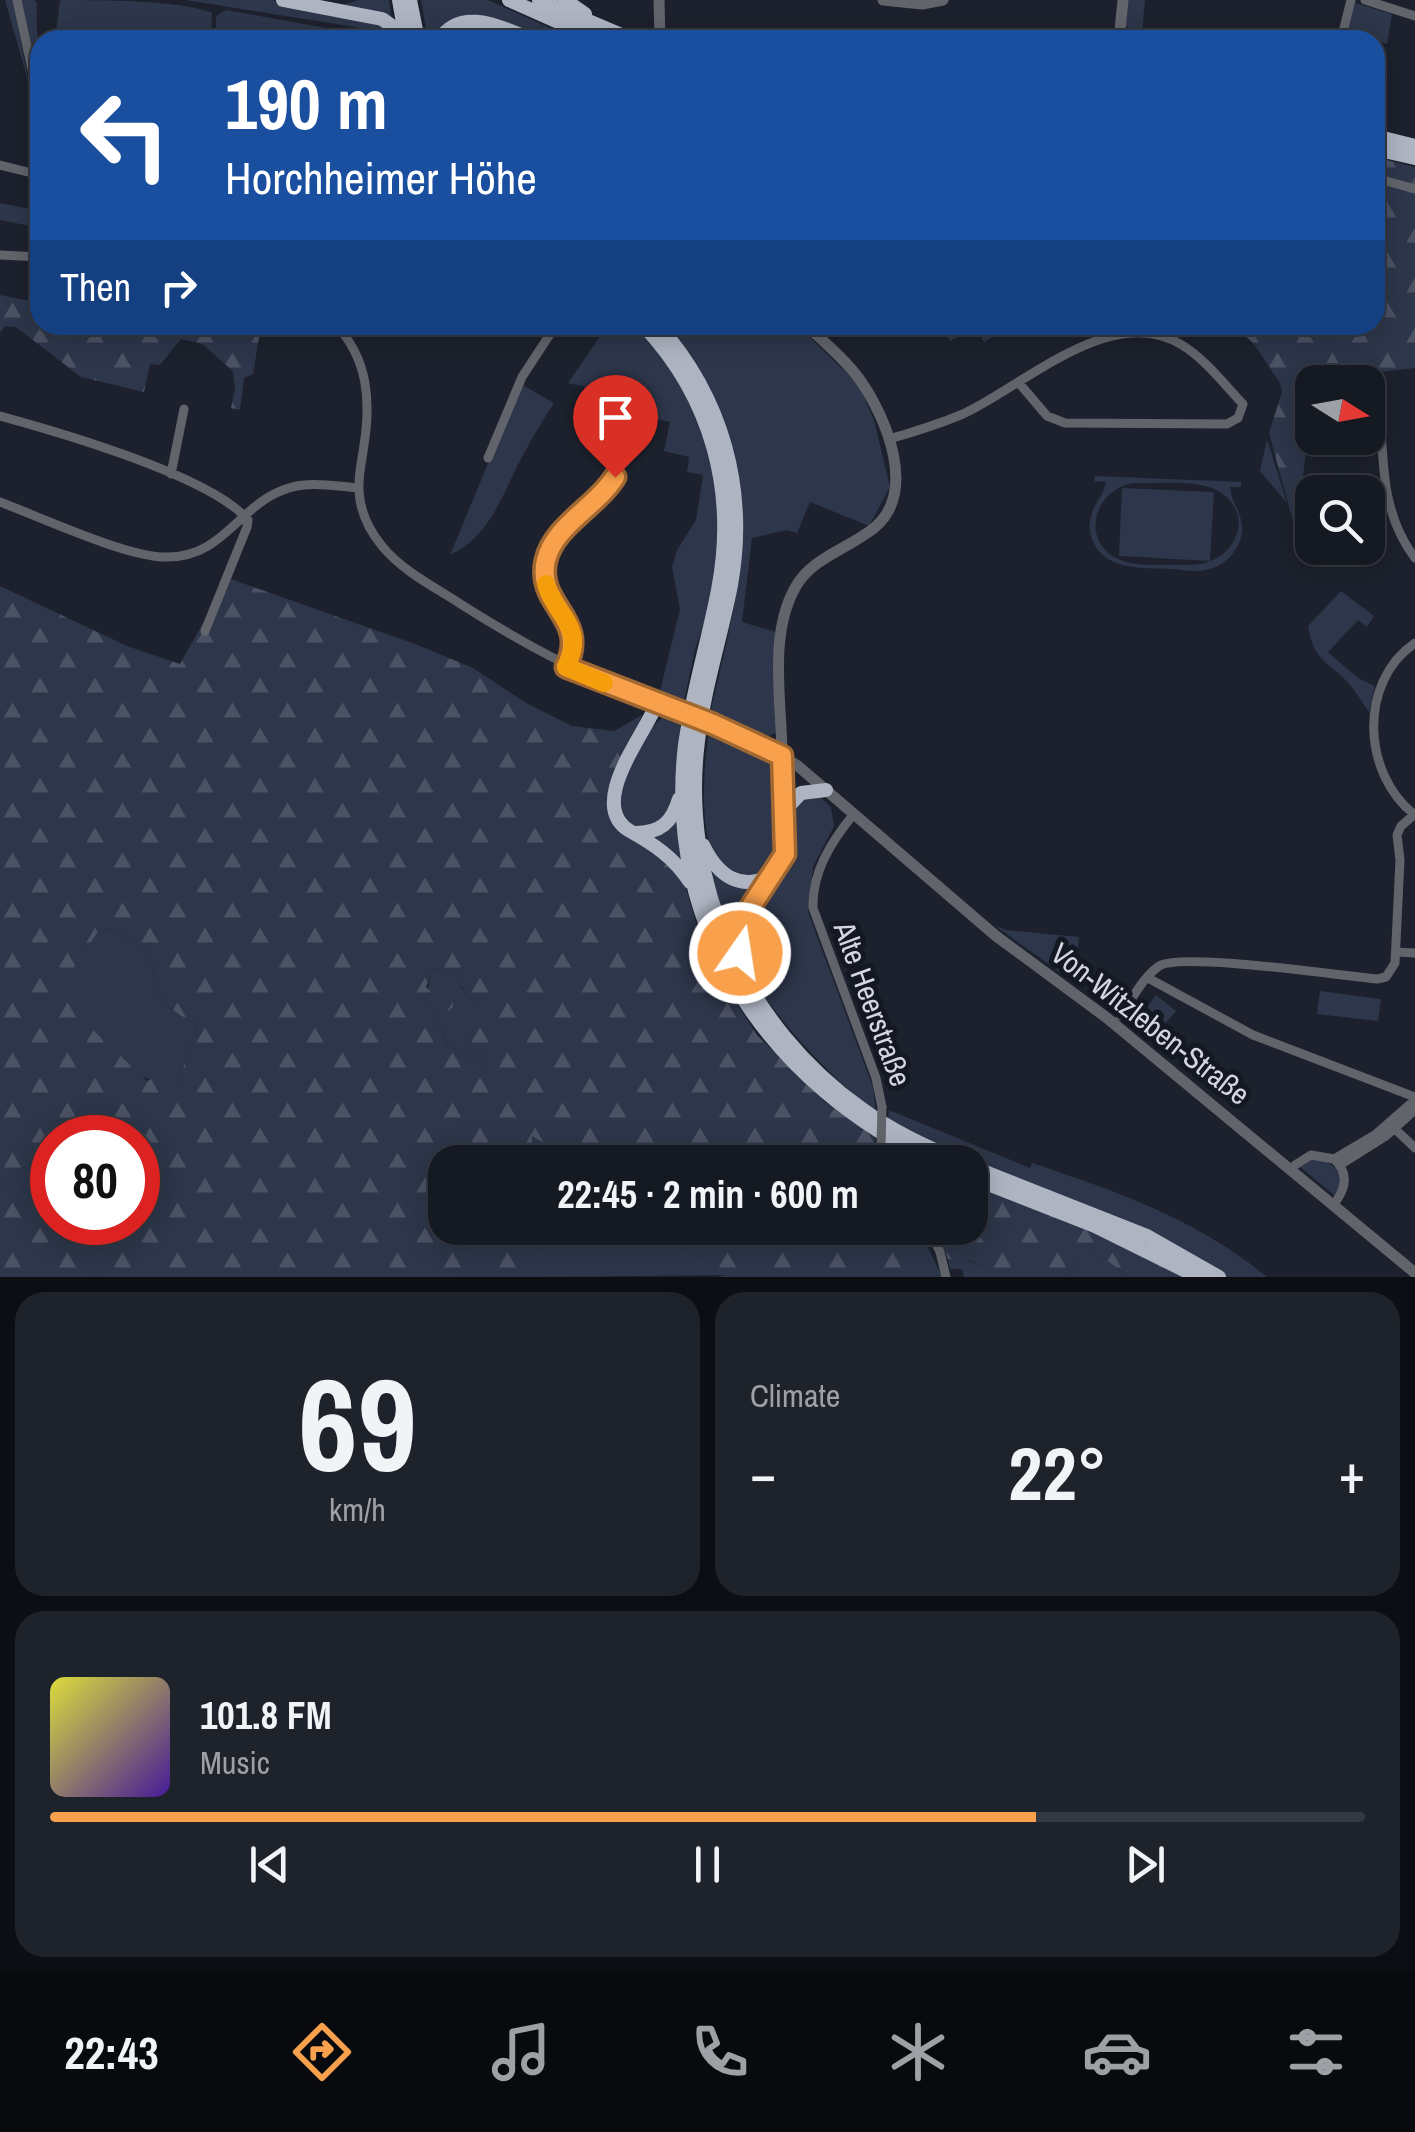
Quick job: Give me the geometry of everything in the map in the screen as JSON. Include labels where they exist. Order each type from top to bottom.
[{"type":"highway","points":[[283,0],[382,20],[395,30]]},
{"type":"highway","points":[[313,0],[352,0]]},
{"type":"highway","points":[[399,0],[403,30]]},
{"type":"highway","points":[[410,0],[416,30]]},
{"type":"highway","points":[[509,0],[576,30]]},
{"type":"highway","points":[[539,0],[610,30]]},
{"type":"highway","points":[[565,0],[616,30]]},
{"type":"highway","points":[[448,30],[471,21],[501,30]]},
{"type":"highway","points":[[1385,138],[1415,146]]},
{"type":"highway","points":[[1385,152],[1415,158]]},
{"type":"highway","points":[[651,335],[680,371],[703,413],[718,459],[724,496],[723,562],[689,722],[683,784],[686,836],[696,890],[729,975],[782,1052],[819,1089],[865,1125],[903,1145]]},
{"type":"highway","points":[[666,335],[692,369],[713,408],[731,465],[737,511],[730,586],[698,740],[694,785],[697,833],[716,915],[742,975],[782,1034],[835,1089],[897,1131],[926,1145]]},
{"type":"highway","points":[[657,704],[613,794],[616,818],[667,854],[696,890]]},
{"type":"highway","points":[[742,975],[740,944],[744,922],[786,849],[782,756]]},
{"type":"highway","points":[[635,833],[654,831],[670,821],[683,784]]},
{"type":"highway","points":[[785,810],[801,794],[826,790]]},
{"type":"highway","points":[[697,833],[715,866],[729,878],[752,883],[773,875]]},
{"type":"highway","points":[[988,1173],[1147,1236],[1219,1277]]},
{"type":"highway","points":[[988,1184],[1142,1246],[1198,1277]]},
{"type":"street","points":[[17,0],[30,60]]},
{"type":"street","points":[[659,0],[660,30]]},
{"type":"street","points":[[883,0],[918,4],[943,0]]},
{"type":"street","points":[[1120,30],[1123,0]]},
{"type":"street","points":[[1344,30],[1351,0]]},
{"type":"street","points":[[1364,0],[1415,16]]},
{"type":"street","points":[[0,165],[30,172]]},
{"type":"street","points":[[1385,181],[1415,189]]},
{"type":"street","points":[[0,255],[30,256]]},
{"type":"street","points":[[343,335],[356,354],[367,388],[367,423],[358,488],[366,520],[382,546],[428,583],[566,667],[713,724],[782,756],[853,815]]},
{"type":"street","points":[[488,458],[522,376],[549,335]]},
{"type":"street","points":[[782,756],[780,656],[789,602],[806,573],[872,530],[882,518],[895,485],[889,439],[860,380],[816,335]]},
{"type":"street","points":[[889,439],[964,414],[1078,348],[1122,335]]},
{"type":"street","points":[[1020,383],[1047,416],[1065,423],[1227,424],[1238,418],[1243,404],[1182,344],[1149,335]]},
{"type":"street","points":[[171,474],[184,409]]},
{"type":"street","points":[[0,416],[171,474],[211,491],[245,517],[247,527],[205,630]]},
{"type":"street","points":[[1384,455],[1388,501],[1400,535],[1415,558]]},
{"type":"street","points":[[566,667],[573,652],[574,636],[547,589],[546,560],[553,544],[605,493],[616,473]]},
{"type":"street","points":[[0,502],[166,558],[212,545],[268,497],[292,486],[358,488]]},
{"type":"street","points":[[1120,1016],[1148,978],[1162,965],[1178,962],[1382,979],[1394,968],[1400,860],[1397,835],[1401,826],[1415,815],[1397,800],[1387,784],[1373,720],[1385,674],[1415,643]]},
{"type":"street","name":"Alte Heerstraße","points":[[853,815],[822,862],[813,908],[876,1078],[882,1107],[881,1145]]},
{"type":"street","name":"Von-Witzleben-Straße","points":[[853,815],[996,936],[1107,1018],[1415,1273]]},
{"type":"street","points":[[1396,952],[1415,954]]},
{"type":"street","points":[[1148,978],[1253,1035],[1415,1099],[1393,1126]]},
{"type":"street","points":[[1337,1162],[1415,1110]]},
{"type":"street","points":[[1393,1126],[1415,1148]]},
{"type":"street","points":[[1295,1164],[1316,1154],[1337,1162]]},
{"type":"street","points":[[1337,1162],[1344,1184],[1337,1200]]},
{"type":"street","points":[[936,1245],[946,1277]]},
{"type":"green space","points":[[5,0],[13,0],[29,85]]},
{"type":"green space","points":[[20,0],[35,0],[37,4],[37,30],[30,30],[30,49]]},
{"type":"green space","points":[[60,0],[181,5],[212,13],[211,30],[56,30]]},
{"type":"green space","points":[[185,0],[273,0],[380,23],[387,30]]},
{"type":"green space","points":[[358,0],[389,0],[392,22],[341,5]]},
{"type":"green space","points":[[421,0],[488,0],[555,30],[516,30],[476,16],[452,30],[426,30]]},
{"type":"green space","points":[[1128,0],[1145,0],[1142,30],[1129,30],[1125,25]]},
{"type":"green space","points":[[1355,3],[1392,14],[1387,44],[1385,30],[1347,30]]},
{"type":"green space","points":[[226,10],[338,30],[216,30],[216,16]]},
{"type":"green space","points":[[467,24],[489,30],[458,30]]},
{"type":"green space","points":[[1385,160],[1415,167],[1415,368],[1385,371],[1385,365],[1295,365],[1295,455],[1305,455],[1303,475],[1295,475],[1295,529],[1269,433],[1282,392],[1280,383],[1245,335],[1385,335]]},
{"type":"green space","points":[[0,203],[30,209],[30,226],[0,220]]},
{"type":"green space","points":[[0,295],[30,301],[30,335],[260,335],[253,374],[244,378],[240,410],[231,408],[233,371],[202,344],[181,339],[160,365],[150,364],[144,392],[81,377],[16,327],[5,326],[0,333]]},
{"type":"green space","points":[[601,335],[645,335],[674,369],[703,428],[721,513],[712,597],[683,706],[659,695],[680,609],[672,567],[677,550],[696,520],[703,475],[687,472],[689,457],[664,451],[670,422],[633,414],[635,398],[568,383]]},
{"type":"green space","points":[[673,335],[807,335],[861,390],[874,420],[890,487],[869,526],[810,502],[797,533],[787,530],[752,538],[742,622],[776,632],[776,733],[766,737],[710,715],[738,581],[742,500],[734,462],[712,398]]},
{"type":"green space","points":[[521,384],[554,403],[486,525],[450,555]]},
{"type":"green space","points":[[1267,439],[1287,503],[1260,471]]},
{"type":"green space","points":[[1095,476],[1241,482],[1241,487],[1230,487],[1242,523],[1239,543],[1225,561],[1205,570],[1122,565],[1101,554],[1094,544],[1091,516],[1106,482],[1094,481]],"holes":[[[1135,483],[1189,483],[1218,491],[1237,513],[1239,525],[1229,549],[1218,558],[1186,565],[1134,564],[1118,559],[1098,540],[1097,515],[1110,494]]]},
{"type":"green space","points":[[1122,488],[1214,492],[1210,561],[1119,556]]},
{"type":"green space","points":[[228,578],[473,668],[526,703],[572,726],[614,731],[642,715],[608,804],[684,882],[719,976],[757,1035],[824,1101],[875,1137],[876,1145],[547,1145],[532,1136],[532,1145],[428,1145],[428,1245],[543,1245],[548,1277],[0,1277],[0,586],[127,646],[180,664]],"holes":[[[100,929],[120,930],[130,941],[148,949],[161,998],[198,1027],[175,1089],[163,1078],[147,1081],[93,1030],[91,1012],[55,995]],[[434,968],[464,977],[460,985],[481,1011],[462,1016],[454,1026],[472,1028],[473,1034],[463,1047],[479,1052],[488,1066],[479,1068],[470,1055],[448,1047],[442,1031],[432,1024],[440,1011],[446,1013],[453,1007],[453,996],[448,990],[431,1003],[426,987]]]},
{"type":"green space","points":[[1341,591],[1374,616],[1367,627],[1358,620],[1328,652],[1358,678],[1375,686],[1369,712],[1350,685],[1318,655],[1308,626]]},
{"type":"green space","points":[[663,717],[681,719],[674,800],[666,819],[639,829],[621,817],[618,791],[650,729]]},
{"type":"green space","points":[[709,731],[771,759],[776,848],[771,867],[758,876],[731,875],[718,862],[709,843],[704,794]]},
{"type":"green space","points":[[819,796],[831,807],[834,826],[813,867],[808,912],[873,1087],[876,1113],[819,1061],[776,1012],[749,966],[745,947],[757,903],[788,860],[799,800]]},
{"type":"green space","points":[[677,819],[683,864],[654,839],[654,835]]},
{"type":"green space","points":[[708,873],[762,884],[737,941],[732,943]]},
{"type":"green space","points":[[994,925],[1006,930],[1079,937],[1077,959],[1065,976]]},
{"type":"green space","points":[[100,929],[120,930],[130,941],[148,949],[161,998],[198,1027],[175,1090],[136,1074],[54,994]]},
{"type":"green space","points":[[434,968],[465,977],[460,986],[482,1011],[464,1047],[480,1052],[489,1066],[479,1069],[470,1055],[448,1047],[442,1031],[431,1024],[440,1011],[428,992]]},
{"type":"green space","points":[[1320,991],[1381,999],[1378,1021],[1317,1014]]},
{"type":"green space","points":[[1156,995],[1176,1011],[1166,1023],[1147,1008]]},
{"type":"green space","points":[[889,1110],[974,1145],[935,1145],[888,1121]]},
{"type":"green space","points":[[531,1135],[547,1145],[531,1145]]},
{"type":"green space","points":[[988,1151],[1030,1168],[1032,1163],[1094,1184],[1155,1209],[1213,1239],[1267,1277],[1225,1277],[988,1170]]},
{"type":"green space","points":[[1314,1158],[1337,1170],[1335,1196],[1299,1166]]},
{"type":"green space","points":[[988,1190],[1091,1229],[1190,1277],[1128,1277],[1109,1262],[1082,1250],[1068,1277],[1003,1277],[970,1260],[948,1259],[942,1245],[988,1245]]},
{"type":"green space","points":[[543,1245],[683,1245],[726,1275],[548,1277]]},
{"type":"green space","points":[[682,1245],[927,1245],[942,1277],[718,1277],[725,1275]]},
{"type":"green space","points":[[1082,1249],[1109,1262],[1128,1277],[1068,1277]]},
{"type":"green space","points":[[961,1257],[1003,1277],[964,1277],[962,1269],[950,1269],[948,1259]]},
{"type":"slow traffic","points":[[546,584],[573,632],[574,646],[566,667],[604,683]]},
{"type":"route","points":[[615,477],[599,500],[553,544],[546,560],[547,589],[574,636],[573,652],[566,667],[713,724],[782,756],[785,854],[746,914],[740,953]]}]
